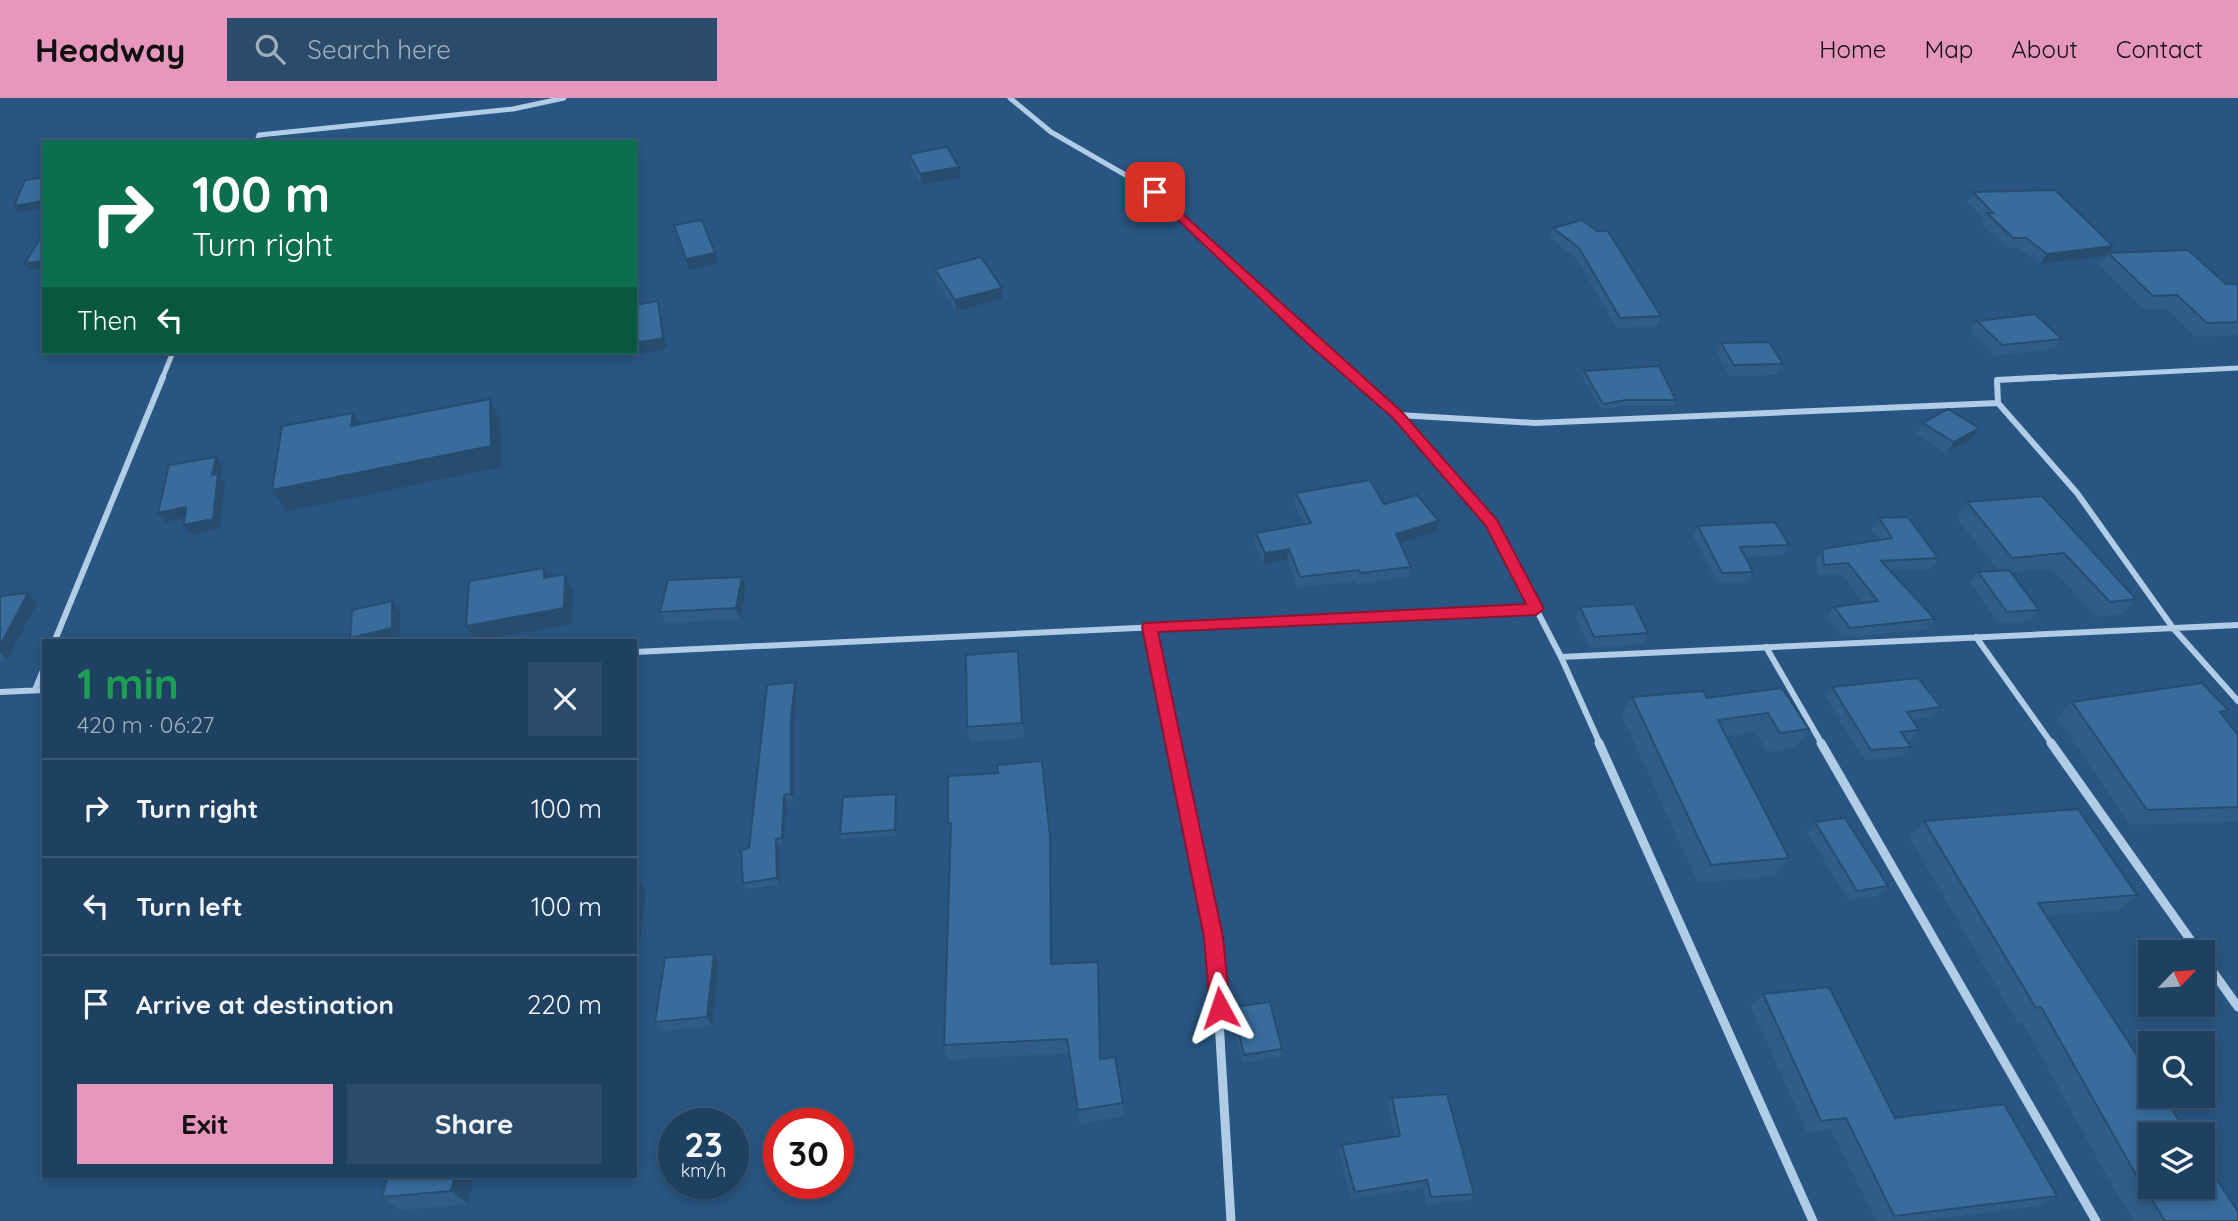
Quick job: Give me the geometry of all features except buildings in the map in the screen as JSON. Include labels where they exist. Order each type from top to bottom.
[{"type":"street","points":[[258,140],[260,135],[513,109],[564,98]]},
{"type":"street","points":[[1010,98],[1051,132],[1155,192],[1312,340],[1398,415],[1492,524],[1561,657],[1813,1221]]},
{"type":"street","points":[[55,639],[172,354]]},
{"type":"street","points":[[2238,368],[1997,380],[1998,403],[2077,494],[2173,628],[2238,701]]},
{"type":"street","points":[[1398,415],[1535,423],[1998,403]]},
{"type":"street","points":[[637,652],[1536,609]]},
{"type":"street","points":[[1561,657],[2238,625]]},
{"type":"street","points":[[1149,627],[1214,937],[1231,1221]]},
{"type":"street","points":[[1976,637],[2191,940]]},
{"type":"street","points":[[1766,647],[2096,1221]]},
{"type":"street","points":[[0,692],[39,690]]},
{"type":"street","points":[[2216,976],[2238,1007]]},
{"type":"route","points":[[1155,192],[1312,340],[1398,415],[1492,524],[1536,609],[1149,627],[1214,937],[1220,1008]]}]
